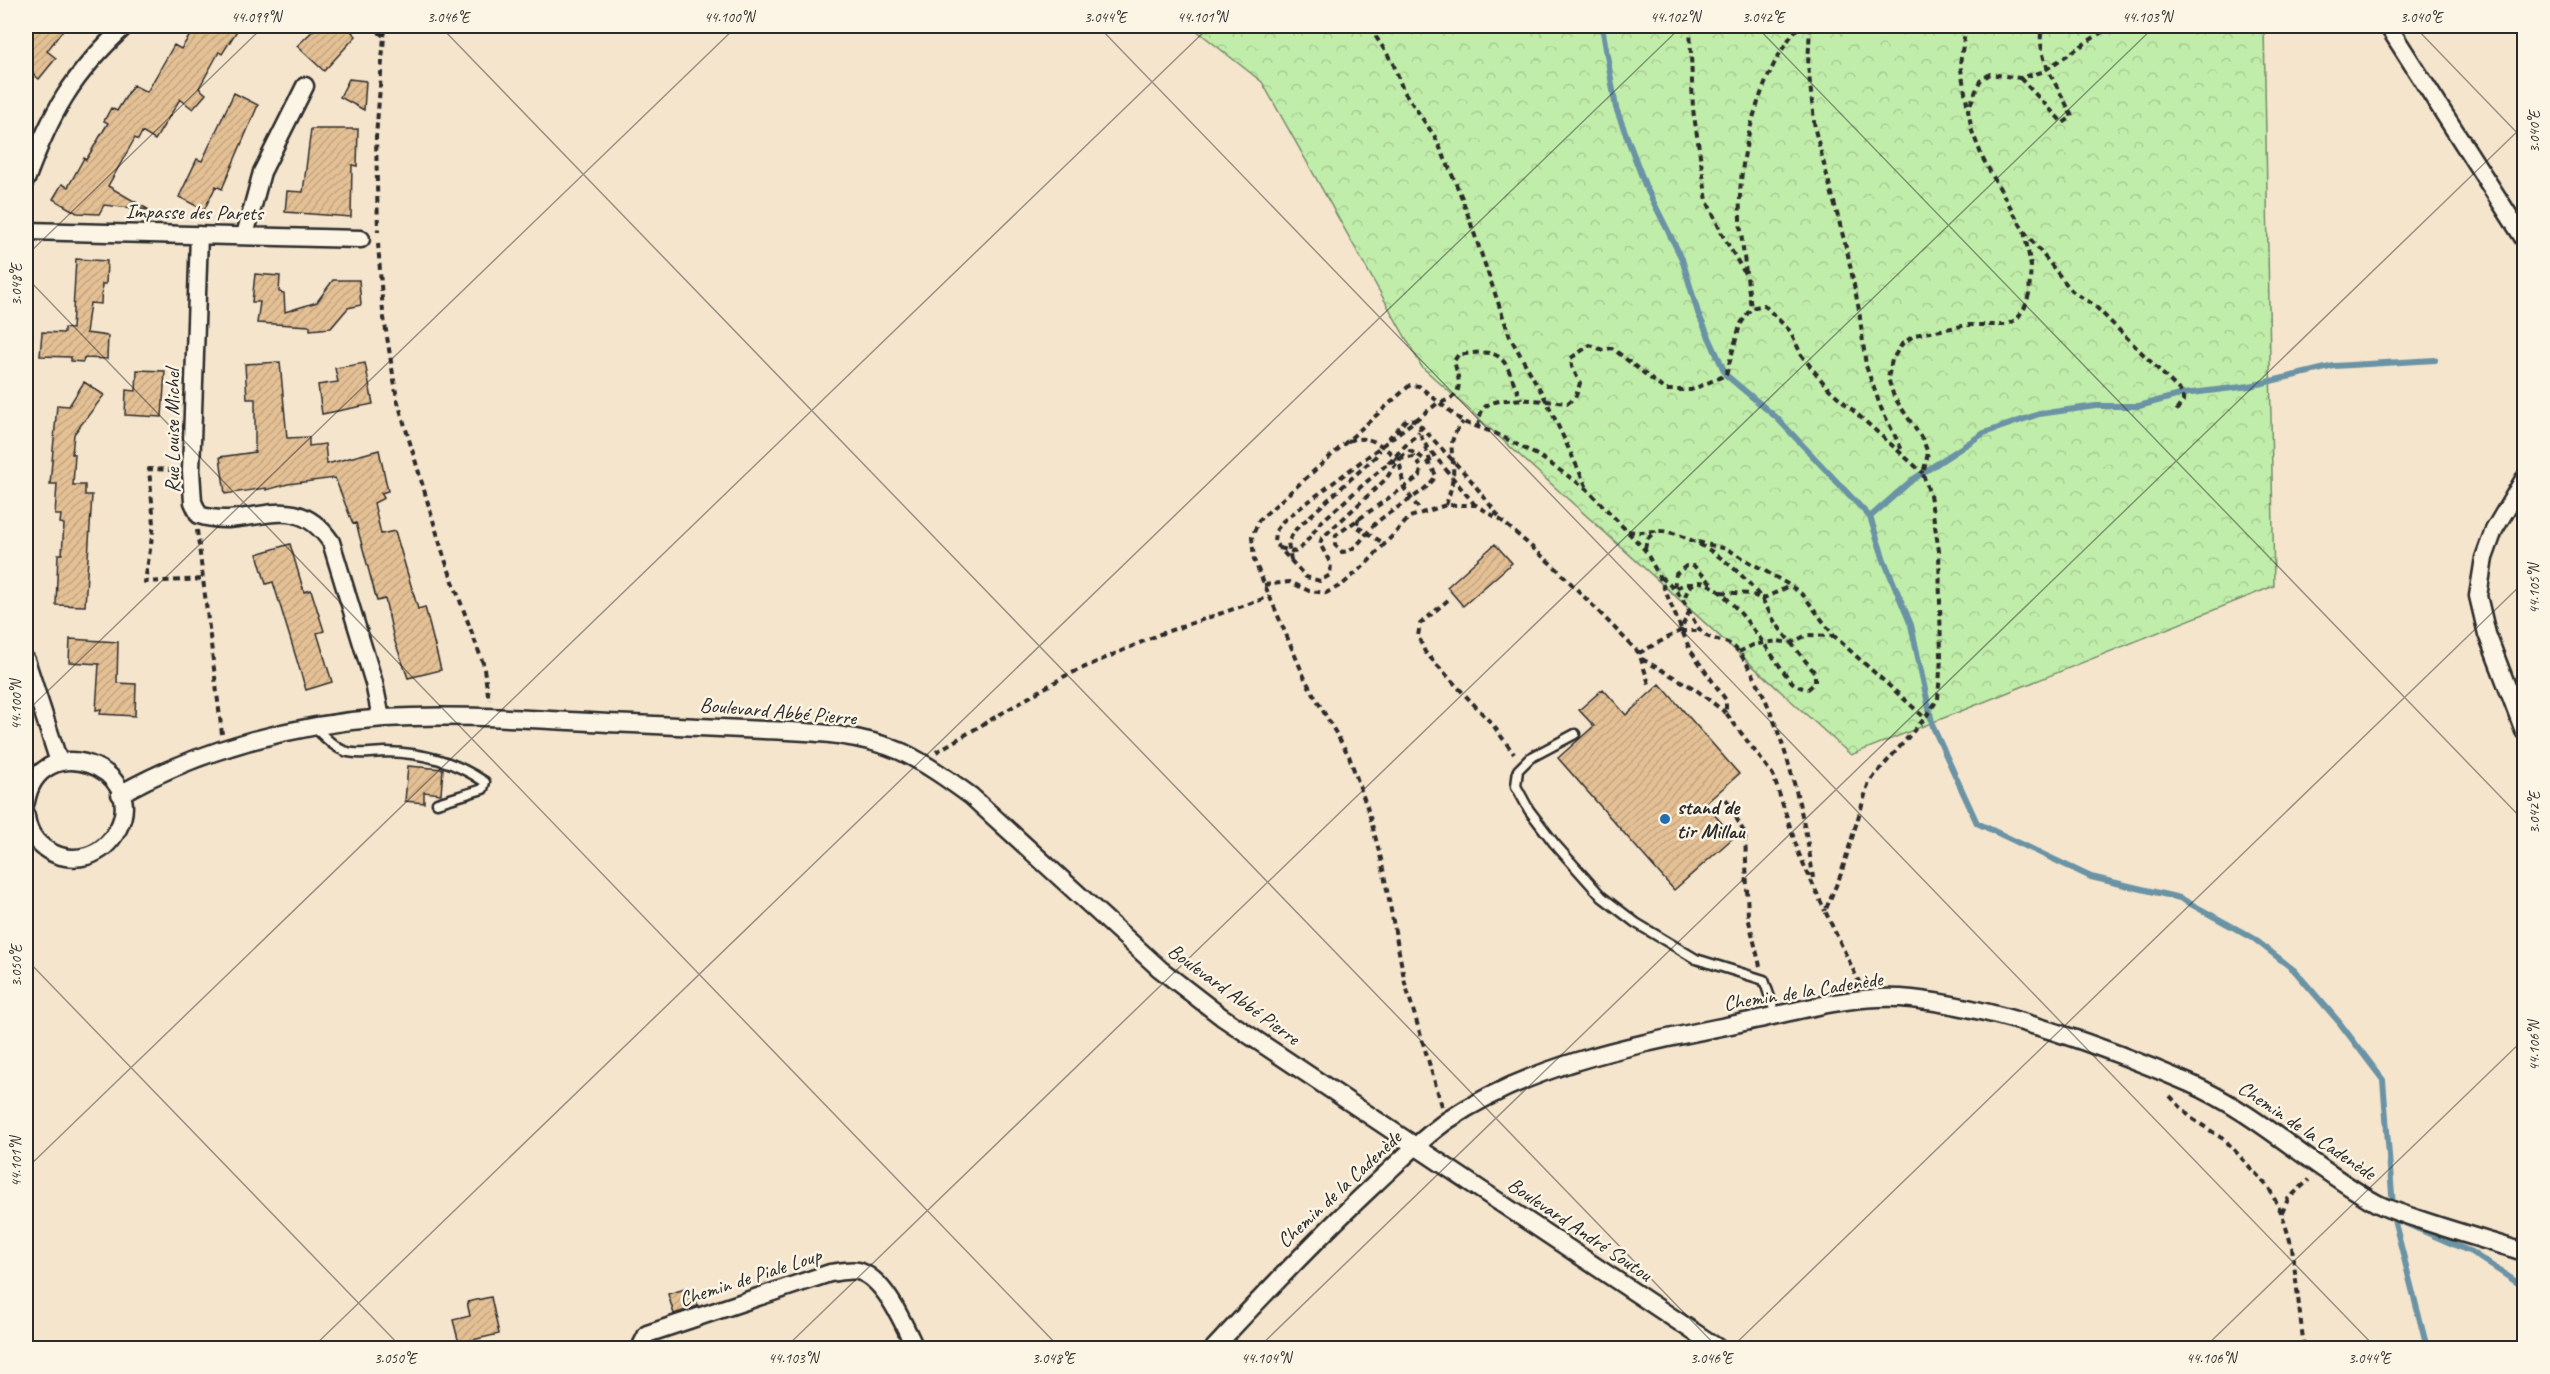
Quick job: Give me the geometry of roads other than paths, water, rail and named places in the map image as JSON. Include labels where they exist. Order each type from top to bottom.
[{"type":"street","points":[[26,180],[45,130],[67,91],[93,55],[125,26]]},
{"type":"street","points":[[2388,26],[2524,239]]},
{"type":"street","points":[[245,235],[262,172],[305,86]]},
{"type":"street","name":"Impasse des Parets","points":[[26,231],[361,239]]},
{"type":"street","name":"Rue Louise Michel","points":[[200,235],[191,471],[193,502],[199,515],[216,520],[286,512],[304,516],[320,526],[331,543],[374,683],[381,718]]},
{"type":"street","points":[[2524,479],[2494,530],[2484,558],[2478,596],[2487,634],[2524,731]]},
{"type":"street","points":[[26,660],[59,762]]},
{"type":"street","name":"Boulevard Abbé Pierre","points":[[120,794],[151,776],[223,750],[315,727],[381,718],[441,716],[826,734],[881,745],[943,775],[998,819],[1190,994],[1416,1146]]},
{"type":"street","points":[[26,802],[34,780],[45,769],[59,762],[74,760],[89,762],[113,780],[120,794],[122,809],[117,831],[102,849],[88,856],[73,858],[57,856],[29,839],[26,816]]},
{"type":"street","name":"Chemin de la Cadenède","points":[[1214,1348],[1308,1246],[1416,1146],[1446,1121],[1502,1089],[1552,1069],[1626,1047],[1776,1015],[1866,999],[1908,998],[1952,1004],[2019,1022],[2136,1060],[2194,1085],[2252,1116],[2326,1171],[2380,1206],[2524,1252]]},
{"type":"street","name":"Boulevard André Soutou","points":[[1416,1146],[1718,1348]]},
{"type":"street","name":"Chemin de Piale Loup","points":[[640,1348],[648,1334],[830,1273],[858,1271],[876,1280],[900,1316],[915,1348]]},
{"type":"lane","points":[[315,727],[336,747],[350,753],[406,753],[439,758],[469,771],[486,782],[483,789],[437,803]]},
{"type":"lane","points":[[1575,734],[1530,758],[1518,770],[1516,786],[1529,810],[1554,843],[1602,897],[1636,923],[1696,959],[1764,980],[1776,1015]]},
{"type":"waterway","points":[[1602,26],[1616,108],[1645,185],[1682,259],[1698,313],[1726,375],[1777,418],[1870,517],[1884,560],[1911,625],[1933,727],[1977,823],[2091,877],[2180,898],[2253,938],[2294,970],[2339,1022],[2383,1080],[2394,1219],[2427,1348]]},
{"type":"waterway","points":[[1870,517],[1912,480],[1984,433],[2039,414],[2096,406],[2139,406],[2183,394],[2250,386],[2334,366],[2435,360]]},
{"type":"waterway","points":[[2398,1220],[2471,1252],[2524,1287]]},
{"type":"place","name":"stand de tir Millau","points":[[1665,819]]}]
